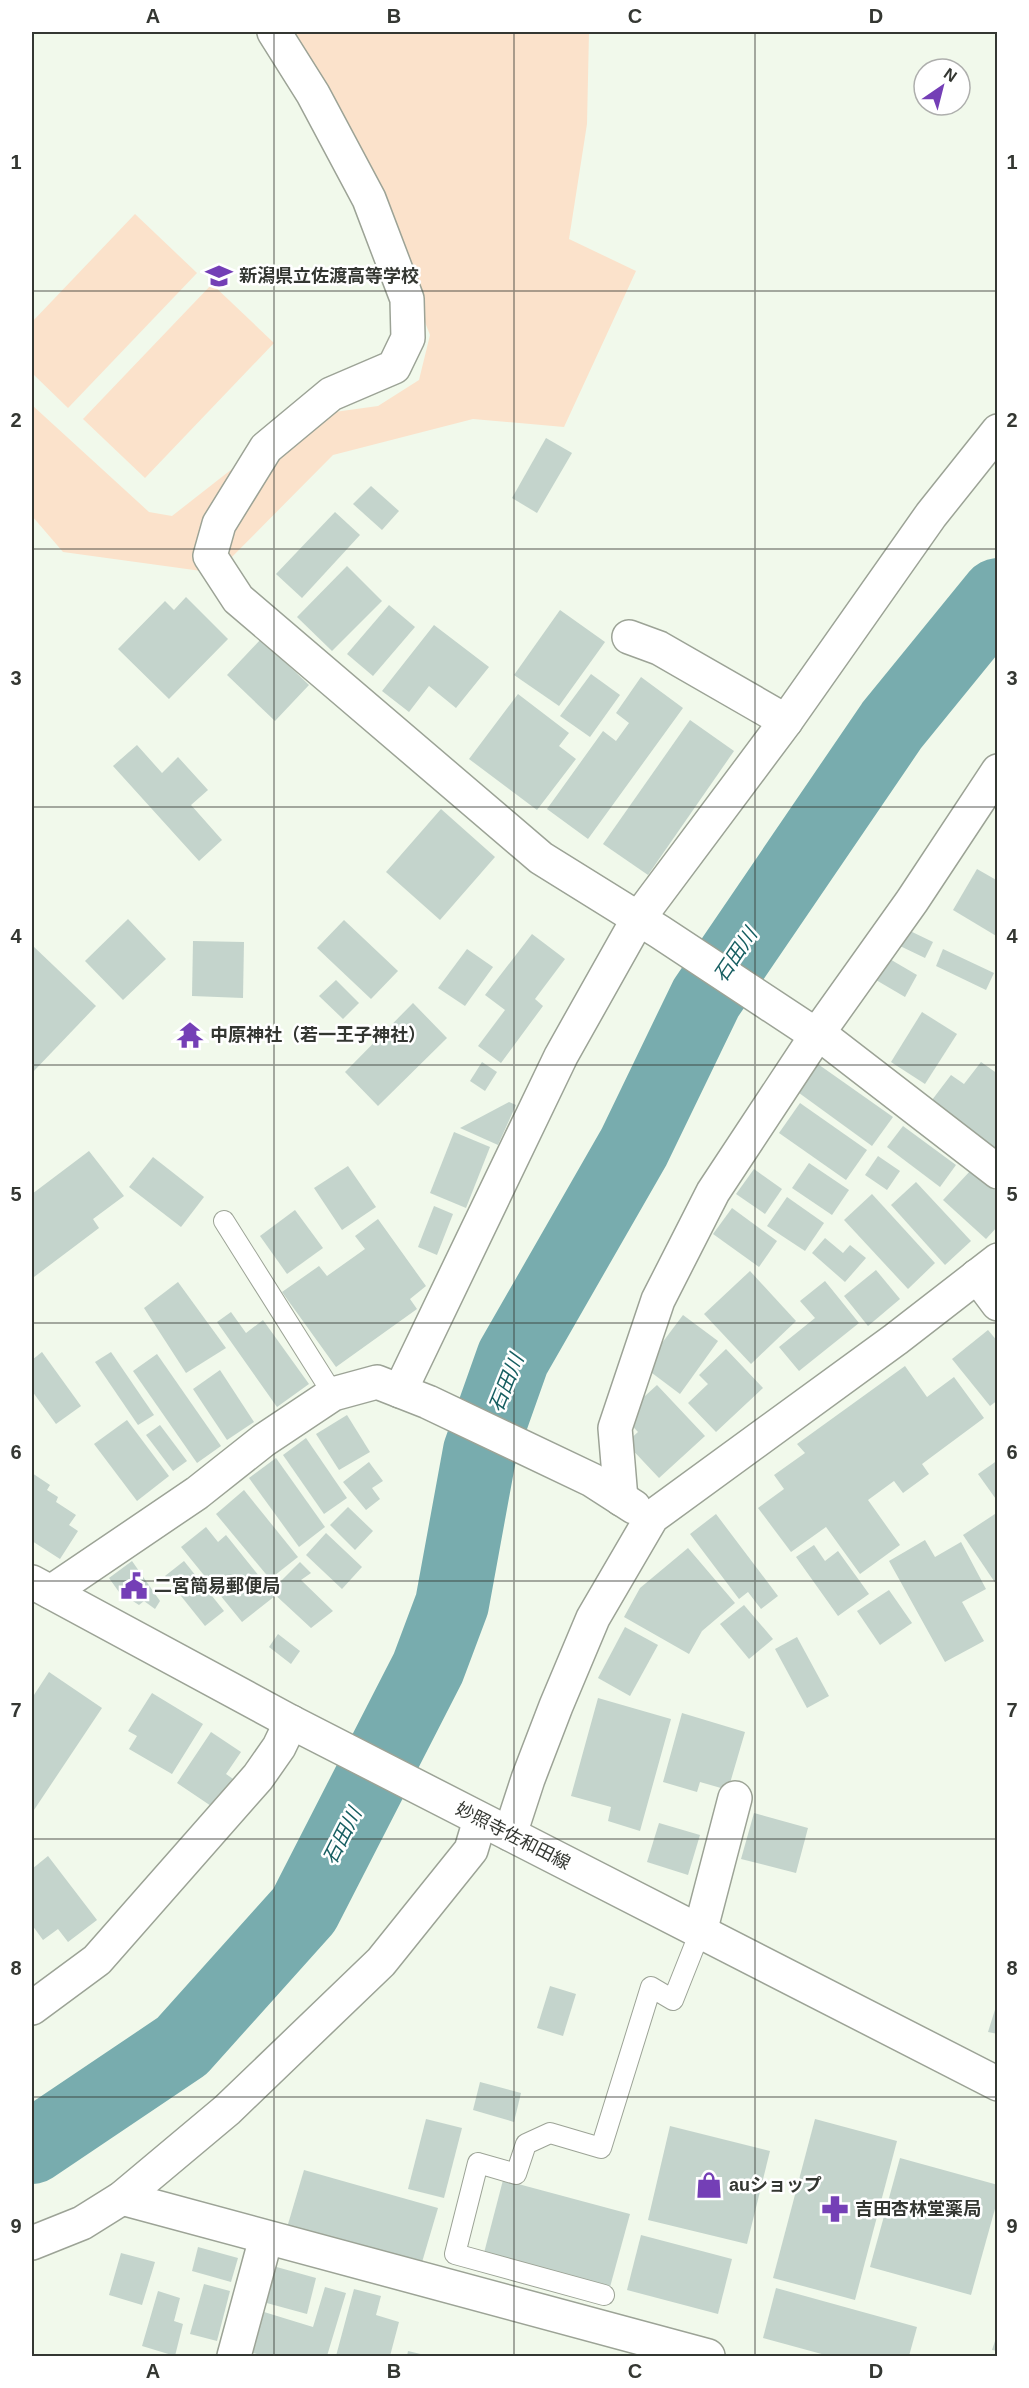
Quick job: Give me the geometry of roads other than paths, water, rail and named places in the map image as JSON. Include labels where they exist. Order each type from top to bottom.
[{"type":"street","points":[[274,32],[313,94],[369,199],[406,299],[408,338],[394,367],[331,394],[266,448],[219,524],[210,556],[238,599],[541,858],[811,1030],[998,1172]]},
{"type":"street","points":[[414,1396],[561,1056],[786,721],[931,515],[998,430]]},
{"type":"street","points":[[629,637],[658,648],[786,721]]},
{"type":"street","points":[[621,1499],[615,1428],[658,1300],[713,1192],[811,1030],[912,901],[998,771]]},
{"type":"street","points":[[510,1834],[555,1706],[593,1618],[652,1517],[896,1339],[987,1268],[998,1304]]},
{"type":"street","points":[[41,1587],[198,1493],[264,1440],[333,1394],[376,1382],[414,1396],[592,1480],[652,1517]]},
{"type":"street","name":"妙照寺佐和田線","points":[[41,1587],[472,1816],[998,2084]]},
{"type":"street","points":[[32,2008],[97,1960],[258,1777],[279,1747],[299,1726]]},
{"type":"street","points":[[700,1932],[735,1798]]},
{"type":"street","points":[[32,2243],[81,2223],[122,2198],[226,2110],[381,1962],[471,1850],[472,1816]]},
{"type":"street","points":[[122,2198],[707,2356]]},
{"type":"street","points":[[234,2356],[266,2238]]},
{"type":"lane","points":[[224,1221],[333,1394]]},
{"type":"lane","points":[[604,2295],[455,2254],[478,2163],[516,2174],[526,2144],[550,2133],[601,2148],[651,1986],[673,2000],[700,1932]]},
{"type":"waterway","name":"石田川","points":[[32,2147],[182,2046],[304,1910],[428,1668],[452,1604],[480,1451],[513,1358],[634,1147],[706,998],[892,725],[998,595]]},
{"type":"place","name":"新潟県立佐渡高等学校","points":[[219,276]]},
{"type":"place","name":"中原神社（若一王子神社）","points":[[190,1035]]},
{"type":"place","name":"二宮簡易郵便局","points":[[134,1586]]},
{"type":"place","name":"auショップ","points":[[709,2185]]},
{"type":"place","name":"吉田杏林堂薬局","points":[[835,2209]]}]
